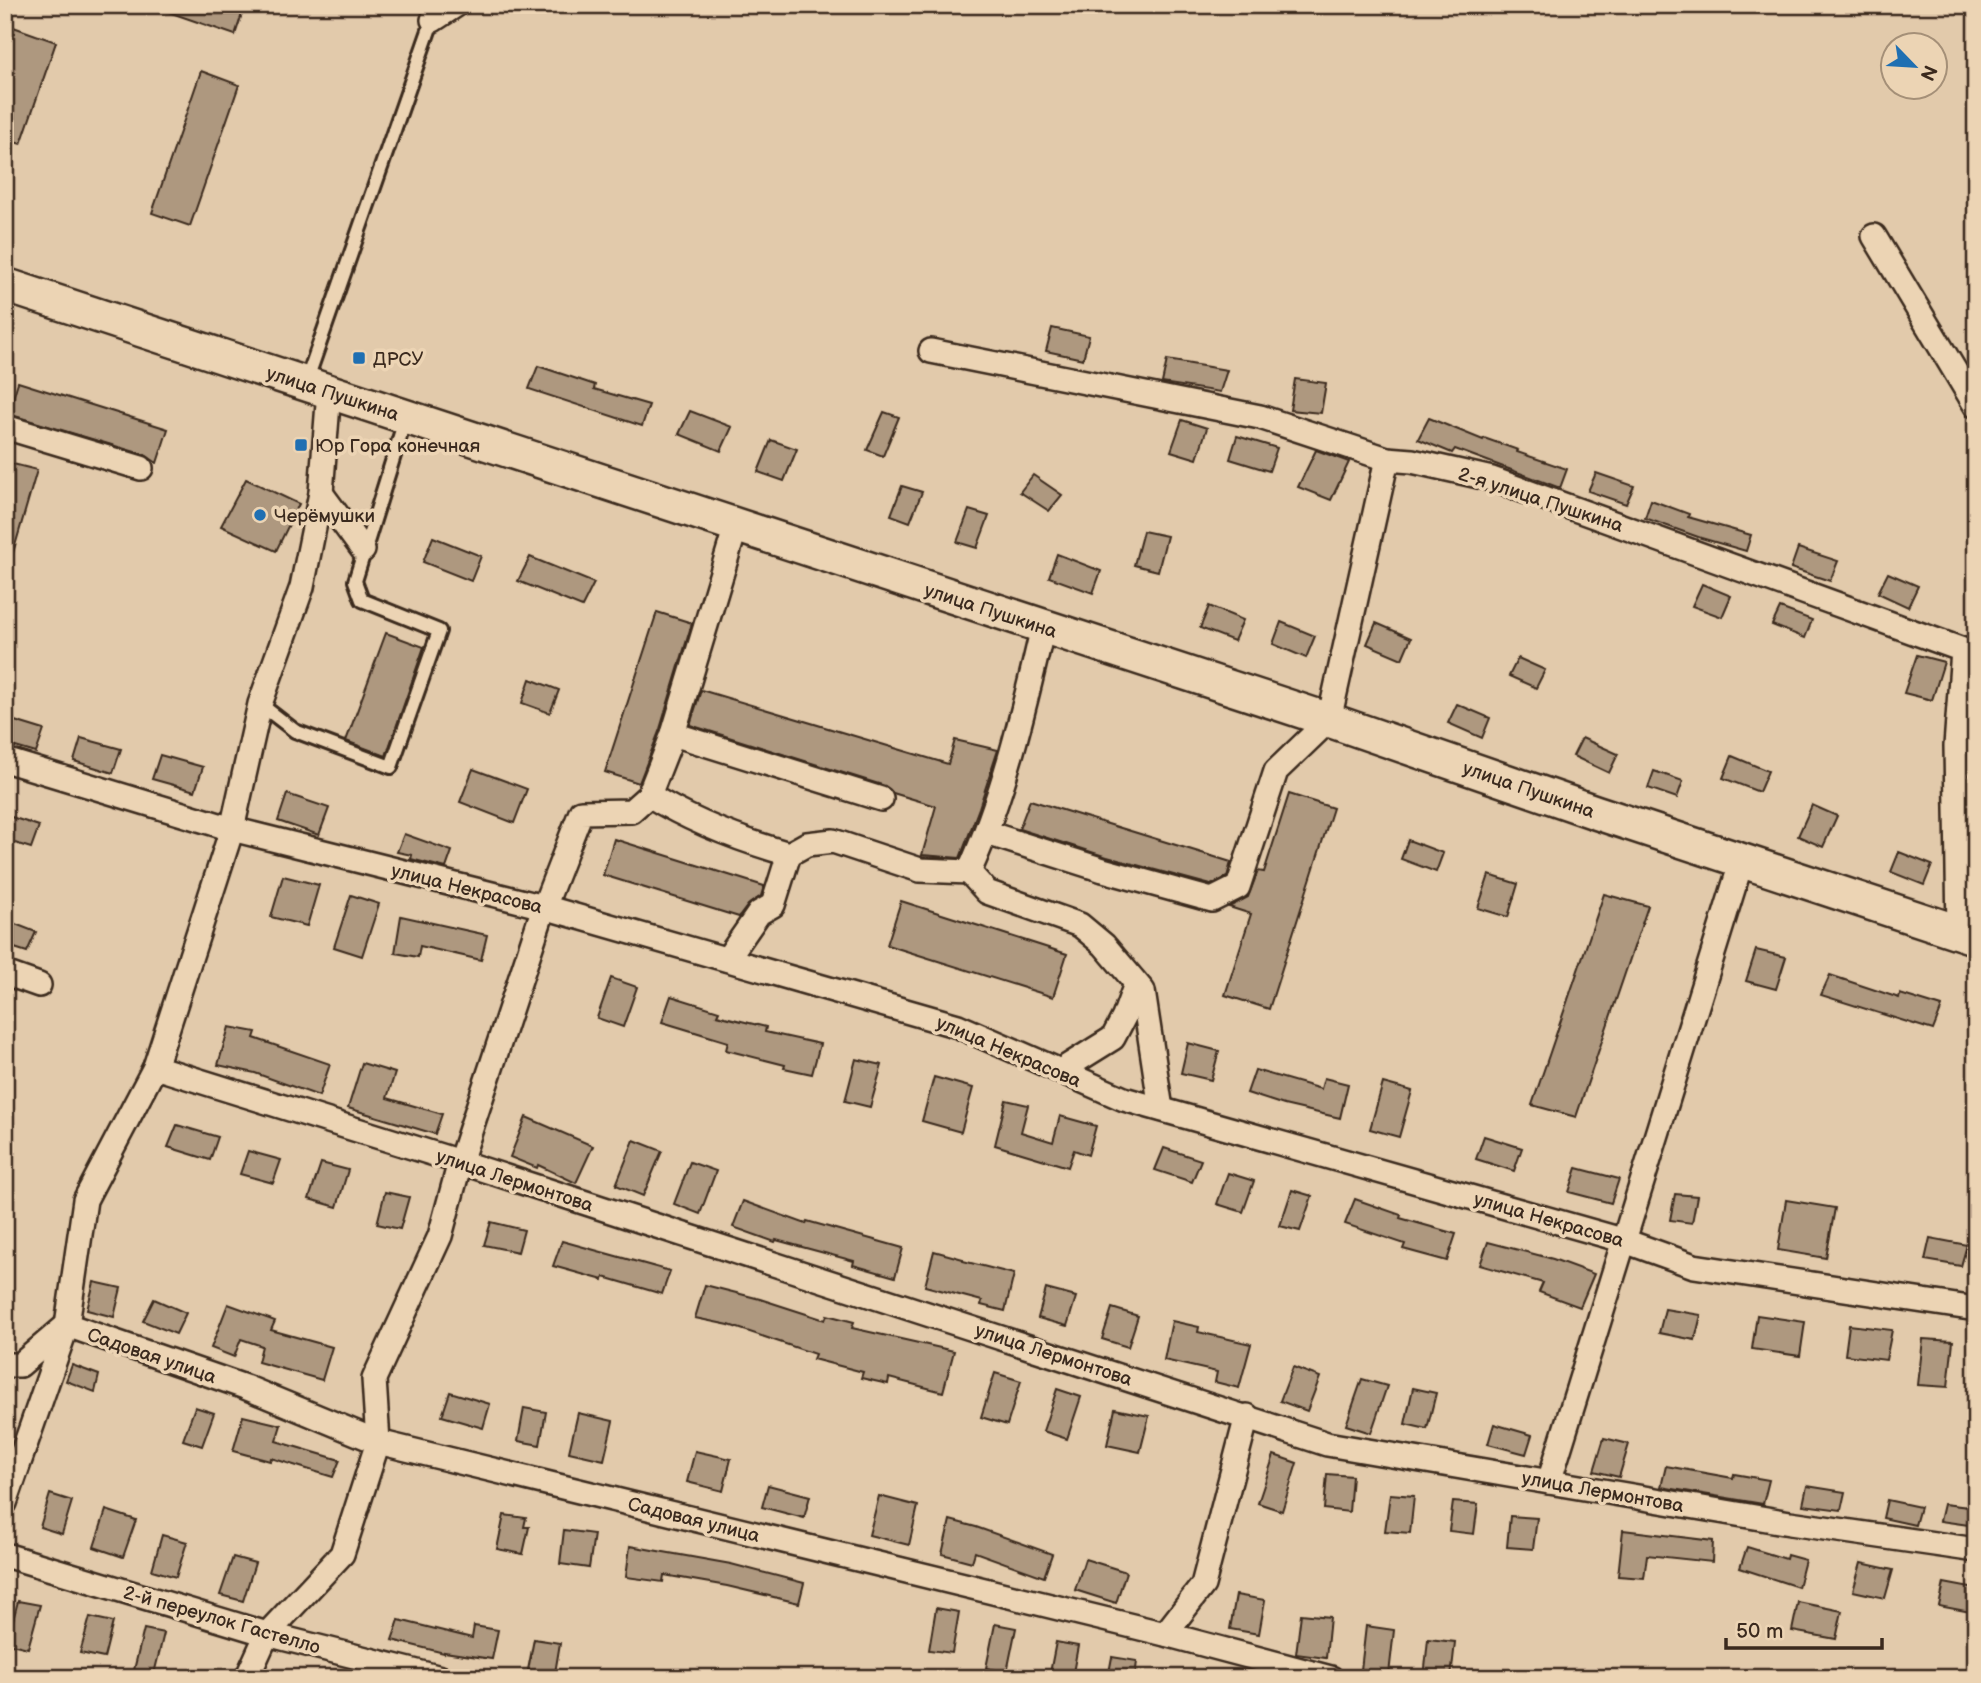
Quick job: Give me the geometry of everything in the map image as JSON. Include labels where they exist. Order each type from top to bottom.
[{"type":"main road","name":"улица Пушкина","points":[[5,285],[1329,720],[1595,812],[1967,935]]},
{"type":"street","points":[[434,13],[456,5]]},
{"type":"street","points":[[1874,236],[1976,406]]},
{"type":"street","name":"2-я улица Пушкина","points":[[931,351],[1259,417],[1387,459],[1412,461],[1492,479],[1964,650],[1967,935]]},
{"type":"street","points":[[5,1503],[68,1325],[85,1200],[155,1066],[232,829],[260,704],[302,587],[321,493],[317,388]]},
{"type":"street","points":[[5,427],[141,468]]},
{"type":"street","points":[[987,833],[1103,870],[1212,900],[1238,887],[1276,771],[1329,720],[1387,459]]},
{"type":"street","points":[[321,493],[363,550]]},
{"type":"street","points":[[247,1678],[267,1634],[342,1554],[379,1442],[374,1378],[440,1236],[460,1162],[544,907],[581,812],[631,811],[649,795],[673,734],[736,526]]},
{"type":"street","points":[[968,872],[987,833],[1029,689],[1043,627]]},
{"type":"street","points":[[673,734],[881,799]]},
{"type":"street","name":"улица Некрасова","points":[[5,760],[232,829],[544,907],[958,1026],[1124,1099],[1622,1240],[1694,1266],[1976,1309]]},
{"type":"street","points":[[649,795],[674,810],[747,842],[789,854]]},
{"type":"street","points":[[727,959],[759,913],[773,905],[789,854],[807,844],[833,841],[920,870],[968,872],[987,892],[1080,925],[1104,945],[1143,991],[1161,1109]]},
{"type":"street","points":[[1549,1482],[1742,860]]},
{"type":"street","points":[[5,973],[39,985]]},
{"type":"street","points":[[1060,1071],[1113,1038],[1136,984]]},
{"type":"street","name":"улица Лермонтова","points":[[155,1066],[460,1162],[1328,1444],[1790,1523],[1976,1550]]},
{"type":"street","points":[[5,1365],[20,1365],[68,1325]]},
{"type":"street","name":"Садовая улица","points":[[68,1325],[245,1387],[379,1442],[1165,1634],[1331,1678]]},
{"type":"street","points":[[1165,1634],[1203,1584],[1247,1416]]},
{"type":"street","name":"2-й переулок Гастелло","points":[[5,1555],[267,1634],[441,1678]]},
{"type":"lane","points":[[317,388],[434,13]]},
{"type":"lane","points":[[260,704],[295,731],[391,767],[439,631],[362,600],[355,581],[406,417]]},
{"type":"building","points":[[157,5],[245,5],[235,35],[157,8]]},
{"type":"building","points":[[5,24],[56,42],[21,144],[5,139]]},
{"type":"building","points":[[201,71],[239,85],[190,226],[152,213]]},
{"type":"building","points":[[1052,328],[1089,336],[1083,359],[1046,351]]},
{"type":"building","points":[[1167,360],[1227,370],[1220,392],[1162,383]]},
{"type":"building","points":[[538,366],[595,385],[594,389],[649,405],[642,426],[529,389]]},
{"type":"building","points":[[1295,379],[1326,383],[1321,413],[1290,410]]},
{"type":"building","points":[[18,382],[168,429],[157,463],[145,455],[8,414]]},
{"type":"building","points":[[690,411],[732,427],[721,451],[679,434]]},
{"type":"building","points":[[884,412],[899,417],[883,456],[867,450]]},
{"type":"building","points":[[1429,418],[1567,469],[1560,488],[1455,449],[1452,453],[1418,439]]},
{"type":"building","points":[[1182,420],[1207,428],[1197,459],[1171,451]]},
{"type":"building","points":[[1237,436],[1277,448],[1269,471],[1230,459]]},
{"type":"building","points":[[771,440],[797,449],[784,481],[758,472]]},
{"type":"building","points":[[1316,450],[1349,462],[1331,500],[1298,487]]},
{"type":"building","points":[[5,462],[37,470],[10,563],[5,562]]},
{"type":"building","points":[[1596,473],[1634,486],[1626,504],[1588,491]]},
{"type":"building","points":[[1033,475],[1062,495],[1049,511],[1020,492]]},
{"type":"building","name":"Черёмушки","points":[[246,479],[299,504],[276,551],[221,526]]},
{"type":"building","points":[[902,486],[922,492],[910,522],[891,515]]},
{"type":"building","points":[[1651,500],[1689,514],[1688,517],[1751,535],[1746,551],[1645,518]]},
{"type":"building","points":[[969,510],[989,516],[977,548],[957,542]]},
{"type":"building","points":[[1143,531],[1167,536],[1158,571],[1134,565]]},
{"type":"building","points":[[433,537],[481,556],[471,581],[423,562]]},
{"type":"building","points":[[1798,548],[1838,561],[1830,581],[1791,568]]},
{"type":"building","points":[[1057,554],[1101,571],[1093,593],[1049,577]]},
{"type":"building","points":[[530,557],[594,583],[582,607],[518,581]]},
{"type":"building","points":[[1888,573],[1918,586],[1908,607],[1878,593]]},
{"type":"building","points":[[1702,584],[1731,596],[1722,617],[1692,606]]},
{"type":"building","points":[[1209,606],[1243,620],[1234,641],[1200,628]]},
{"type":"building","points":[[1780,608],[1812,620],[1805,638],[1772,625]]},
{"type":"building","points":[[657,612],[692,623],[660,729],[639,783],[605,772]]},
{"type":"building","points":[[1281,622],[1315,636],[1306,658],[1273,644]]},
{"type":"building","points":[[1376,623],[1411,638],[1402,659],[1367,644]]},
{"type":"building","points":[[386,633],[424,647],[386,756],[346,741]]},
{"type":"building","points":[[1917,655],[1944,662],[1932,700],[1904,693]]},
{"type":"building","points":[[1518,658],[1545,670],[1536,688],[1509,676]]},
{"type":"building","points":[[530,679],[559,690],[550,713],[522,703]]},
{"type":"building","points":[[701,690],[948,764],[955,740],[998,750],[960,858],[922,855],[936,806],[893,793],[885,786],[690,725]]},
{"type":"building","points":[[1457,704],[1490,718],[1482,738],[1448,723]]},
{"type":"building","points":[[5,718],[44,730],[36,753],[5,744]]},
{"type":"building","points":[[81,738],[121,749],[113,773],[74,761]]},
{"type":"building","points":[[1582,738],[1618,754],[1609,773],[1573,756]]},
{"type":"building","points":[[160,755],[203,767],[195,791],[152,779]]},
{"type":"building","points":[[1732,756],[1768,771],[1759,792],[1723,778]]},
{"type":"building","points":[[473,769],[527,789],[514,823],[460,802]]},
{"type":"building","points":[[1654,771],[1683,781],[1677,798],[1648,788]]},
{"type":"building","points":[[287,794],[329,808],[319,835],[278,821]]},
{"type":"building","points":[[1289,794],[1333,808],[1269,1009],[1225,995],[1251,914],[1229,907],[1248,897],[1258,871],[1264,872]]},
{"type":"building","points":[[1030,800],[1231,862],[1227,877],[1211,885],[1107,857],[1019,829]]},
{"type":"building","points":[[1812,805],[1837,816],[1823,847],[1798,836]]},
{"type":"building","points":[[5,815],[39,826],[31,848],[5,840]]},
{"type":"building","points":[[404,834],[452,851],[446,868],[411,859],[412,855],[397,852]]},
{"type":"building","points":[[614,839],[764,886],[761,896],[748,905],[739,917],[603,875]]},
{"type":"building","points":[[1408,840],[1443,853],[1436,872],[1401,859]]},
{"type":"building","points":[[1899,852],[1932,865],[1924,885],[1891,872]]},
{"type":"building","points":[[1489,875],[1518,884],[1508,917],[1478,908]]},
{"type":"building","points":[[283,876],[319,885],[307,926],[271,917]]},
{"type":"building","points":[[1604,894],[1648,906],[1576,1117],[1532,1105]]},
{"type":"building","points":[[351,895],[379,904],[362,956],[334,947]]},
{"type":"building","points":[[901,901],[1067,954],[1053,997],[887,945]]},
{"type":"building","points":[[401,916],[487,935],[481,960],[420,946],[418,957],[395,953]]},
{"type":"building","points":[[5,920],[36,932],[27,952],[5,945]]},
{"type":"building","points":[[1756,950],[1786,957],[1776,989],[1746,981]]},
{"type":"building","points":[[1830,975],[1899,998],[1900,994],[1942,1007],[1933,1030],[1821,995]]},
{"type":"building","points":[[611,978],[637,987],[623,1027],[597,1018]]},
{"type":"building","points":[[671,996],[719,1011],[717,1015],[766,1027],[765,1032],[820,1044],[812,1074],[726,1050],[728,1042],[662,1022]]},
{"type":"building","points":[[229,1027],[256,1032],[254,1038],[330,1064],[319,1096],[255,1073],[218,1065]]},
{"type":"building","points":[[1188,1043],[1219,1051],[1211,1080],[1181,1073]]},
{"type":"building","points":[[856,1059],[882,1065],[870,1107],[845,1101]]},
{"type":"building","points":[[362,1063],[395,1073],[387,1098],[442,1114],[435,1134],[348,1108]]},
{"type":"building","points":[[1255,1070],[1321,1089],[1324,1078],[1348,1084],[1340,1118],[1247,1093]]},
{"type":"building","points":[[934,1077],[973,1088],[961,1132],[922,1121]]},
{"type":"building","points":[[1383,1083],[1412,1091],[1399,1137],[1370,1129]]},
{"type":"building","points":[[1006,1100],[1028,1105],[1021,1132],[1053,1142],[1060,1116],[1096,1126],[1088,1155],[1074,1150],[1068,1167],[995,1145]]},
{"type":"building","points":[[526,1117],[593,1146],[576,1183],[538,1165],[537,1168],[510,1157]]},
{"type":"building","points":[[177,1125],[218,1137],[210,1160],[168,1147]]},
{"type":"building","points":[[1484,1136],[1522,1148],[1514,1171],[1476,1159]]},
{"type":"building","points":[[634,1140],[662,1151],[643,1196],[616,1185]]},
{"type":"building","points":[[1164,1148],[1201,1160],[1192,1182],[1155,1170]]},
{"type":"building","points":[[248,1151],[281,1160],[273,1183],[240,1174]]},
{"type":"building","points":[[690,1162],[716,1171],[700,1214],[674,1204]]},
{"type":"building","points":[[321,1163],[348,1170],[337,1207],[309,1199]]},
{"type":"building","points":[[1577,1168],[1619,1179],[1611,1203],[1569,1192]]},
{"type":"building","points":[[1228,1173],[1254,1181],[1243,1212],[1217,1204]]},
{"type":"building","points":[[1292,1190],[1312,1196],[1300,1231],[1280,1226]]},
{"type":"building","points":[[385,1192],[409,1197],[400,1229],[377,1224]]},
{"type":"building","points":[[1675,1194],[1697,1196],[1692,1223],[1670,1220]]},
{"type":"building","points":[[1355,1199],[1401,1215],[1400,1218],[1456,1234],[1447,1261],[1403,1249],[1405,1244],[1345,1224]]},
{"type":"building","points":[[1786,1200],[1835,1208],[1826,1258],[1778,1250]]},
{"type":"building","points":[[743,1201],[806,1224],[807,1221],[903,1248],[895,1277],[853,1265],[854,1261],[776,1240],[775,1242],[733,1227]]},
{"type":"building","points":[[491,1222],[524,1230],[518,1252],[484,1245]]},
{"type":"building","points":[[1930,1238],[1967,1245],[1961,1266],[1925,1260]]},
{"type":"building","points":[[562,1241],[670,1271],[662,1294],[553,1266]]},
{"type":"building","points":[[1488,1242],[1553,1259],[1594,1274],[1580,1307],[1539,1292],[1543,1283],[1480,1265]]},
{"type":"building","points":[[934,1251],[1014,1274],[1005,1311],[981,1305],[982,1301],[925,1286]]},
{"type":"building","points":[[94,1282],[121,1288],[114,1317],[87,1310]]},
{"type":"building","points":[[705,1285],[825,1320],[827,1315],[854,1322],[852,1328],[954,1351],[943,1392],[889,1378],[888,1384],[861,1378],[863,1372],[813,1359],[815,1354],[729,1325],[695,1318]]},
{"type":"building","points":[[1046,1289],[1076,1297],[1067,1326],[1038,1318]]},
{"type":"building","points":[[154,1299],[186,1313],[176,1334],[143,1321]]},
{"type":"building","points":[[228,1304],[275,1321],[271,1330],[332,1347],[322,1380],[258,1362],[262,1346],[241,1339],[234,1357],[211,1348]]},
{"type":"building","points":[[1112,1308],[1138,1316],[1128,1347],[1102,1339]]},
{"type":"building","points":[[1665,1309],[1701,1315],[1695,1340],[1659,1333]]},
{"type":"building","points":[[1757,1315],[1805,1322],[1800,1356],[1752,1349]]},
{"type":"building","points":[[1172,1321],[1199,1327],[1198,1332],[1251,1344],[1239,1388],[1215,1382],[1217,1372],[1164,1360]]},
{"type":"building","points":[[1849,1325],[1892,1330],[1886,1360],[1845,1355]]},
{"type":"building","points":[[1923,1339],[1953,1341],[1948,1387],[1918,1385]]},
{"type":"building","points":[[72,1365],[99,1375],[95,1392],[66,1381]]},
{"type":"building","points":[[1293,1367],[1320,1377],[1307,1411],[1280,1401]]},
{"type":"building","points":[[995,1373],[1021,1381],[1007,1425],[981,1417]]},
{"type":"building","points":[[1362,1379],[1387,1386],[1371,1433],[1346,1425]]},
{"type":"building","points":[[1413,1388],[1436,1393],[1427,1429],[1405,1424]]},
{"type":"building","points":[[1057,1389],[1081,1397],[1067,1439],[1043,1431]]},
{"type":"building","points":[[450,1392],[490,1404],[483,1428],[442,1416]]},
{"type":"building","points":[[195,1407],[214,1413],[202,1446],[183,1440]]},
{"type":"building","points":[[524,1408],[546,1412],[540,1445],[518,1441]]},
{"type":"building","points":[[1115,1409],[1149,1416],[1140,1452],[1107,1445]]},
{"type":"building","points":[[578,1413],[613,1421],[604,1460],[569,1452]]},
{"type":"building","points":[[243,1416],[281,1425],[276,1441],[340,1460],[333,1477],[271,1458],[270,1461],[233,1451]]},
{"type":"building","points":[[1494,1424],[1532,1435],[1526,1454],[1488,1444]]},
{"type":"building","points":[[1604,1438],[1629,1444],[1619,1477],[1594,1471]]},
{"type":"building","points":[[695,1451],[731,1459],[723,1491],[687,1482]]},
{"type":"building","points":[[1274,1455],[1297,1463],[1282,1511],[1258,1503]]},
{"type":"building","points":[[1666,1466],[1733,1478],[1734,1474],[1769,1480],[1763,1504],[1661,1487]]},
{"type":"building","points":[[1327,1474],[1352,1476],[1349,1512],[1324,1509]]},
{"type":"building","points":[[768,1485],[810,1496],[804,1518],[762,1507]]},
{"type":"building","points":[[1807,1486],[1845,1492],[1841,1510],[1803,1505]]},
{"type":"building","points":[[50,1494],[72,1501],[62,1534],[40,1527]]},
{"type":"building","points":[[1390,1494],[1414,1496],[1410,1533],[1385,1531]]},
{"type":"building","points":[[879,1496],[918,1506],[909,1545],[869,1535]]},
{"type":"building","points":[[1887,1500],[1920,1507],[1915,1525],[1883,1518]]},
{"type":"building","points":[[1453,1502],[1478,1504],[1474,1534],[1449,1531]]},
{"type":"building","points":[[1944,1504],[1976,1508],[1976,1526],[1940,1521]]},
{"type":"building","points":[[106,1510],[136,1520],[123,1557],[94,1547]]},
{"type":"building","points":[[504,1515],[526,1518],[524,1527],[529,1527],[523,1554],[497,1549]]},
{"type":"building","points":[[1510,1516],[1537,1518],[1533,1549],[1507,1547]]},
{"type":"building","points":[[950,1520],[1052,1554],[1044,1577],[975,1552],[972,1562],[942,1554]]},
{"type":"building","points":[[564,1530],[594,1534],[589,1568],[560,1564]]},
{"type":"building","points":[[1623,1530],[1713,1541],[1712,1562],[1647,1555],[1644,1578],[1618,1576]]},
{"type":"building","points":[[162,1535],[187,1542],[176,1577],[152,1570]]},
{"type":"building","points":[[630,1546],[731,1564],[804,1583],[799,1603],[664,1575],[663,1582],[626,1577]]},
{"type":"building","points":[[1747,1547],[1786,1559],[1787,1555],[1805,1560],[1798,1587],[1740,1568]]},
{"type":"building","points":[[233,1557],[255,1563],[243,1601],[220,1595]]},
{"type":"building","points":[[1085,1559],[1126,1572],[1116,1603],[1075,1590]]},
{"type":"building","points":[[1861,1563],[1893,1570],[1885,1598],[1853,1591]]},
{"type":"building","points":[[1944,1583],[1976,1589],[1976,1613],[1939,1606]]},
{"type":"building","points":[[1236,1595],[1265,1600],[1259,1634],[1230,1629]]},
{"type":"building","points":[[18,1601],[40,1605],[28,1648],[7,1643]]},
{"type":"building","points":[[1798,1602],[1842,1611],[1836,1639],[1792,1631]]},
{"type":"building","points":[[936,1608],[959,1612],[952,1653],[929,1650]]},
{"type":"building","points":[[1301,1614],[1330,1617],[1326,1658],[1296,1654]]},
{"type":"building","points":[[90,1617],[113,1622],[104,1658],[80,1653]]},
{"type":"building","points":[[399,1620],[472,1638],[474,1626],[498,1630],[492,1659],[444,1653],[392,1640]]},
{"type":"building","points":[[995,1624],[1016,1628],[1007,1672],[986,1668]]},
{"type":"building","points":[[1366,1626],[1394,1630],[1389,1674],[1361,1670]]},
{"type":"building","points":[[144,1629],[164,1633],[154,1674],[134,1670]]},
{"type":"building","points":[[534,1639],[560,1643],[555,1673],[528,1670]]},
{"type":"building","points":[[1428,1639],[1455,1642],[1451,1678],[1424,1678]]},
{"type":"building","points":[[1056,1642],[1078,1646],[1072,1678],[1049,1678]]},
{"type":"building","points":[[1112,1657],[1137,1661],[1135,1678],[1108,1678]]},
{"type":"place","name":"ДРСУ","points":[[359,358]]},
{"type":"place","name":"Юр Гора конечная","points":[[301,445]]},
{"type":"place","name":"Черёмушки","points":[[260,515]]}]
